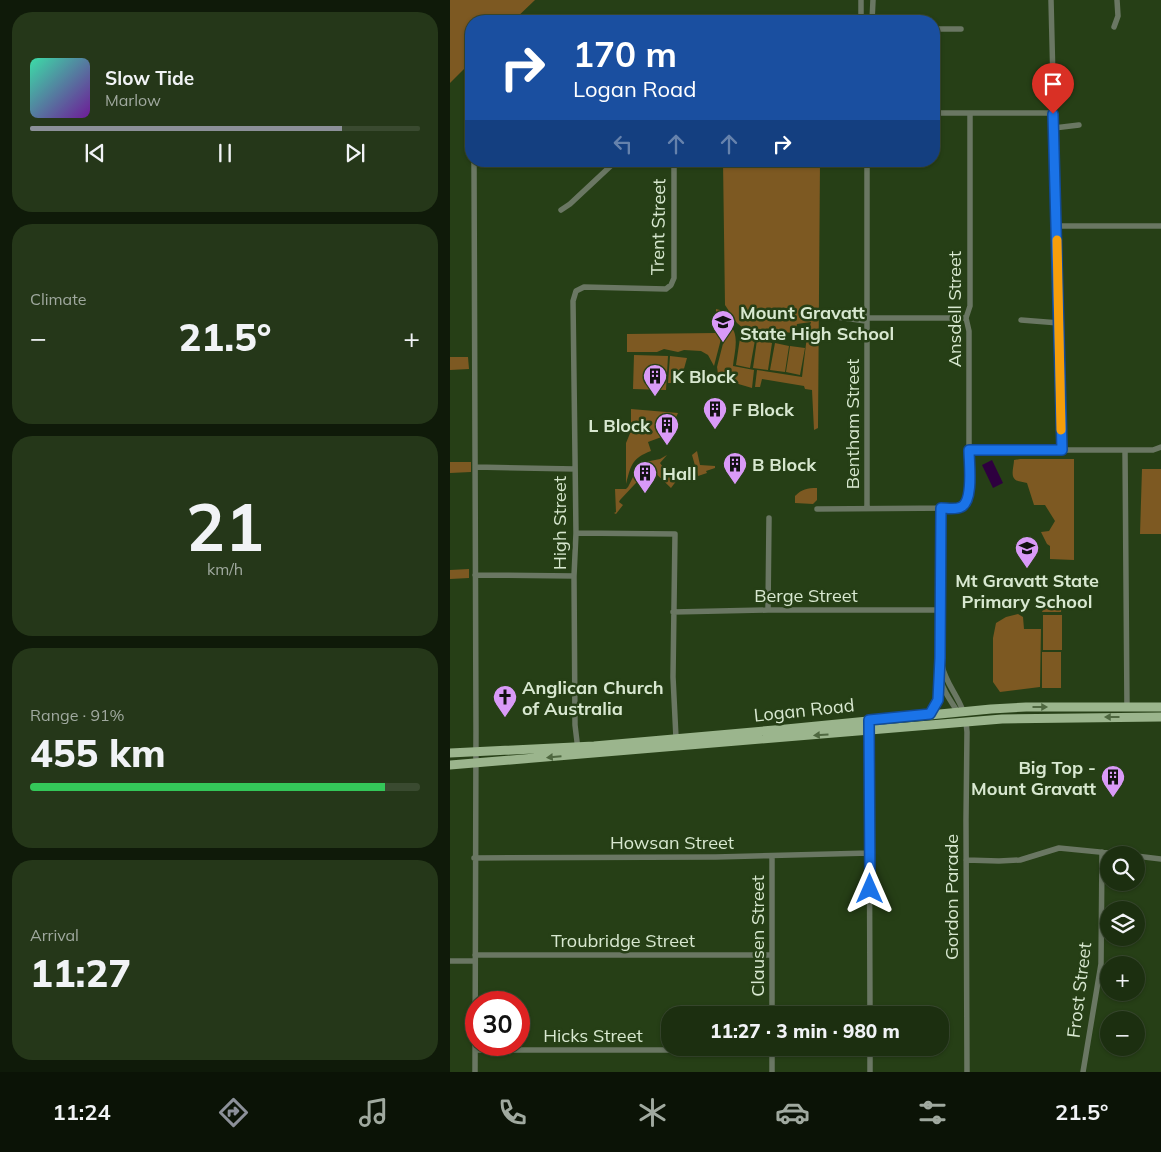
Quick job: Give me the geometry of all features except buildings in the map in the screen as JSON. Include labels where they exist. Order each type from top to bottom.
[{"type":"main road","name":"Logan Road","points":[[450,764],[578,751],[676,738],[960,711],[1020,707],[1161,707]]},
{"type":"main road","points":[[960,711],[966,722]]},
{"type":"main road","name":"Logan Road","points":[[450,753],[475,751],[578,751],[869,731],[1016,718],[1161,717]]},
{"type":"street","points":[[861,0],[861,15]]},
{"type":"street","points":[[872,0],[872,15]]},
{"type":"street","points":[[1051,0],[1062,450]]},
{"type":"street","points":[[1114,27],[1118,16],[1118,0]]},
{"type":"street","points":[[940,29],[961,29]]},
{"type":"street","points":[[940,113],[1053,114]]},
{"type":"street","name":"Ansdell Street","points":[[941,508],[957,508],[965,504],[969,494],[969,331],[966,318],[970,306],[970,113]]},
{"type":"street","points":[[1054,128],[1079,125]]},
{"type":"street","points":[[474,167],[475,991]]},
{"type":"street","points":[[561,210],[610,167]]},
{"type":"street","name":"Trent Street","points":[[576,291],[584,287],[666,289],[671,285],[674,278],[674,167]]},
{"type":"street","name":"Bentham Street","points":[[867,167],[867,508]]},
{"type":"street","points":[[1056,226],[1161,226]]},
{"type":"street","name":"High Street","points":[[576,291],[573,301],[576,533],[574,576],[578,751]]},
{"type":"street","points":[[836,317],[866,320],[966,318]]},
{"type":"street","points":[[1021,320],[1059,323]]},
{"type":"street","points":[[969,450],[1125,451],[1153,450],[1161,447]]},
{"type":"street","points":[[1125,451],[1127,707]]},
{"type":"street","points":[[475,467],[575,469]]},
{"type":"street","points":[[817,509],[941,508],[938,700],[930,714]]},
{"type":"street","points":[[768,610],[769,518]]},
{"type":"street","points":[[576,533],[675,534],[672,677],[676,738]]},
{"type":"street","points":[[475,575],[574,576]]},
{"type":"street","name":"Berge Street","points":[[673,612],[940,610]]},
{"type":"street","points":[[940,658],[946,678],[958,698],[960,711]]},
{"type":"street","points":[[939,672],[941,685],[960,711]]},
{"type":"street","points":[[869,720],[870,1006]]},
{"type":"street","name":"Gordon Parade","points":[[966,722],[966,1072]]},
{"type":"street","points":[[966,860],[1020,860],[1059,848],[1100,852]]},
{"type":"street","name":"Howsan Street","points":[[474,858],[772,856],[870,853]]},
{"type":"street","name":"Clausen Street","points":[[772,856],[772,1006]]},
{"type":"street","points":[[1145,857],[1161,858]]},
{"type":"street","name":"Frost Street","points":[[1083,1072],[1101,964],[1102,891]]},
{"type":"street","name":"Troubridge Street","points":[[450,961],[475,958],[771,955]]},
{"type":"street","name":"Hicks Street","points":[[530,1050],[661,1049]]},
{"type":"street","points":[[474,1072],[475,1056]]},
{"type":"street","points":[[772,1056],[772,1072]]},
{"type":"street","points":[[870,1056],[870,1072]]},
{"type":"shaded area","points":[[450,0],[535,0],[519,15],[465,15],[465,68],[450,83]]},
{"type":"shaded area","points":[[723,167],[820,167],[818,428],[814,430],[812,390],[805,389],[804,386],[762,379],[760,387],[755,387],[757,370],[802,377],[807,336],[811,322],[797,324],[795,333],[744,329],[737,323],[725,305]]},
{"type":"shaded area","points":[[716,309],[728,312],[714,366],[708,355],[701,351],[684,350],[678,352],[664,349],[657,352],[627,352],[627,334],[716,333]]},
{"type":"shaded area","points":[[728,324],[736,338],[733,366],[754,370],[752,388],[735,383],[718,374],[717,367]]},
{"type":"shaded area","points":[[740,338],[755,340],[750,368],[736,365]]},
{"type":"shaded area","points":[[757,340],[772,343],[768,370],[753,368]]},
{"type":"shaded area","points":[[775,343],[789,346],[785,372],[770,370]]},
{"type":"shaded area","points":[[790,346],[805,348],[800,375],[786,372]]},
{"type":"shaded area","points":[[634,355],[668,356],[666,390],[633,389]]},
{"type":"shaded area","points":[[670,356],[687,358],[680,383],[668,383]]},
{"type":"shaded area","points":[[450,357],[468,357],[469,369],[450,370]]},
{"type":"shaded area","points":[[631,409],[678,413],[672,426],[675,432],[648,442],[651,451],[640,456],[633,463],[626,484],[626,443],[631,431]]},
{"type":"shaded area","points":[[697,451],[700,465],[715,466],[715,468],[706,471],[707,473],[698,476],[692,455]]},
{"type":"shaded area","points":[[667,455],[660,463],[677,480],[671,488],[650,468],[620,500],[619,502],[623,505],[616,514],[614,513],[616,512],[615,489],[626,489],[645,462],[660,459]]},
{"type":"shaded area","points":[[1074,459],[1074,560],[1050,559],[1050,546],[1041,532],[1049,531],[1055,521],[1045,505],[1034,505],[1027,483],[1015,480],[1013,472],[1014,460]]},
{"type":"shaded area","points":[[992,460],[1003,483],[993,488],[982,465]]},
{"type":"shaded area","points":[[450,462],[471,462],[471,472],[450,473]]},
{"type":"shaded area","points":[[1142,469],[1161,469],[1161,534],[1140,534]]},
{"type":"shaded area","points":[[817,488],[817,500],[813,504],[795,503],[795,496],[800,492]]},
{"type":"shaded area","points":[[469,569],[469,578],[450,579],[450,570]]},
{"type":"shaded area","points":[[1045,597],[1062,600],[1061,612],[1042,612]]},
{"type":"shaded area","points":[[1018,614],[1023,617],[1024,629],[1041,629],[1040,687],[1000,692],[993,682],[993,638],[996,623],[1006,617]]},
{"type":"shaded area","points":[[1043,615],[1062,615],[1062,650],[1043,650]]},
{"type":"shaded area","points":[[1042,652],[1061,652],[1061,688],[1042,688]]},
{"type":"slow traffic","points":[[1057,240],[1061,430]]},
{"type":"place","name":"Mount Gravatt State High School","points":[[723,343]]},
{"type":"place","name":"K Block","points":[[655,397]]},
{"type":"place","name":"F Block","points":[[715,430]]},
{"type":"place","name":"L Block","points":[[667,446]]},
{"type":"place","name":"B Block","points":[[735,485]]},
{"type":"place","name":"Hall","points":[[645,494]]},
{"type":"place","name":"Mt Gravatt State Primary School","points":[[1027,569]]},
{"type":"place","name":"Anglican Church of Australia","points":[[505,718]]},
{"type":"place","name":"Big Top - Mount Gravatt","points":[[1113,798]]},
{"type":"route","points":[[870,889],[869,720],[930,714],[938,700],[941,508],[958,508],[967,502],[969,494],[969,450],[1062,450],[1053,114]]}]
